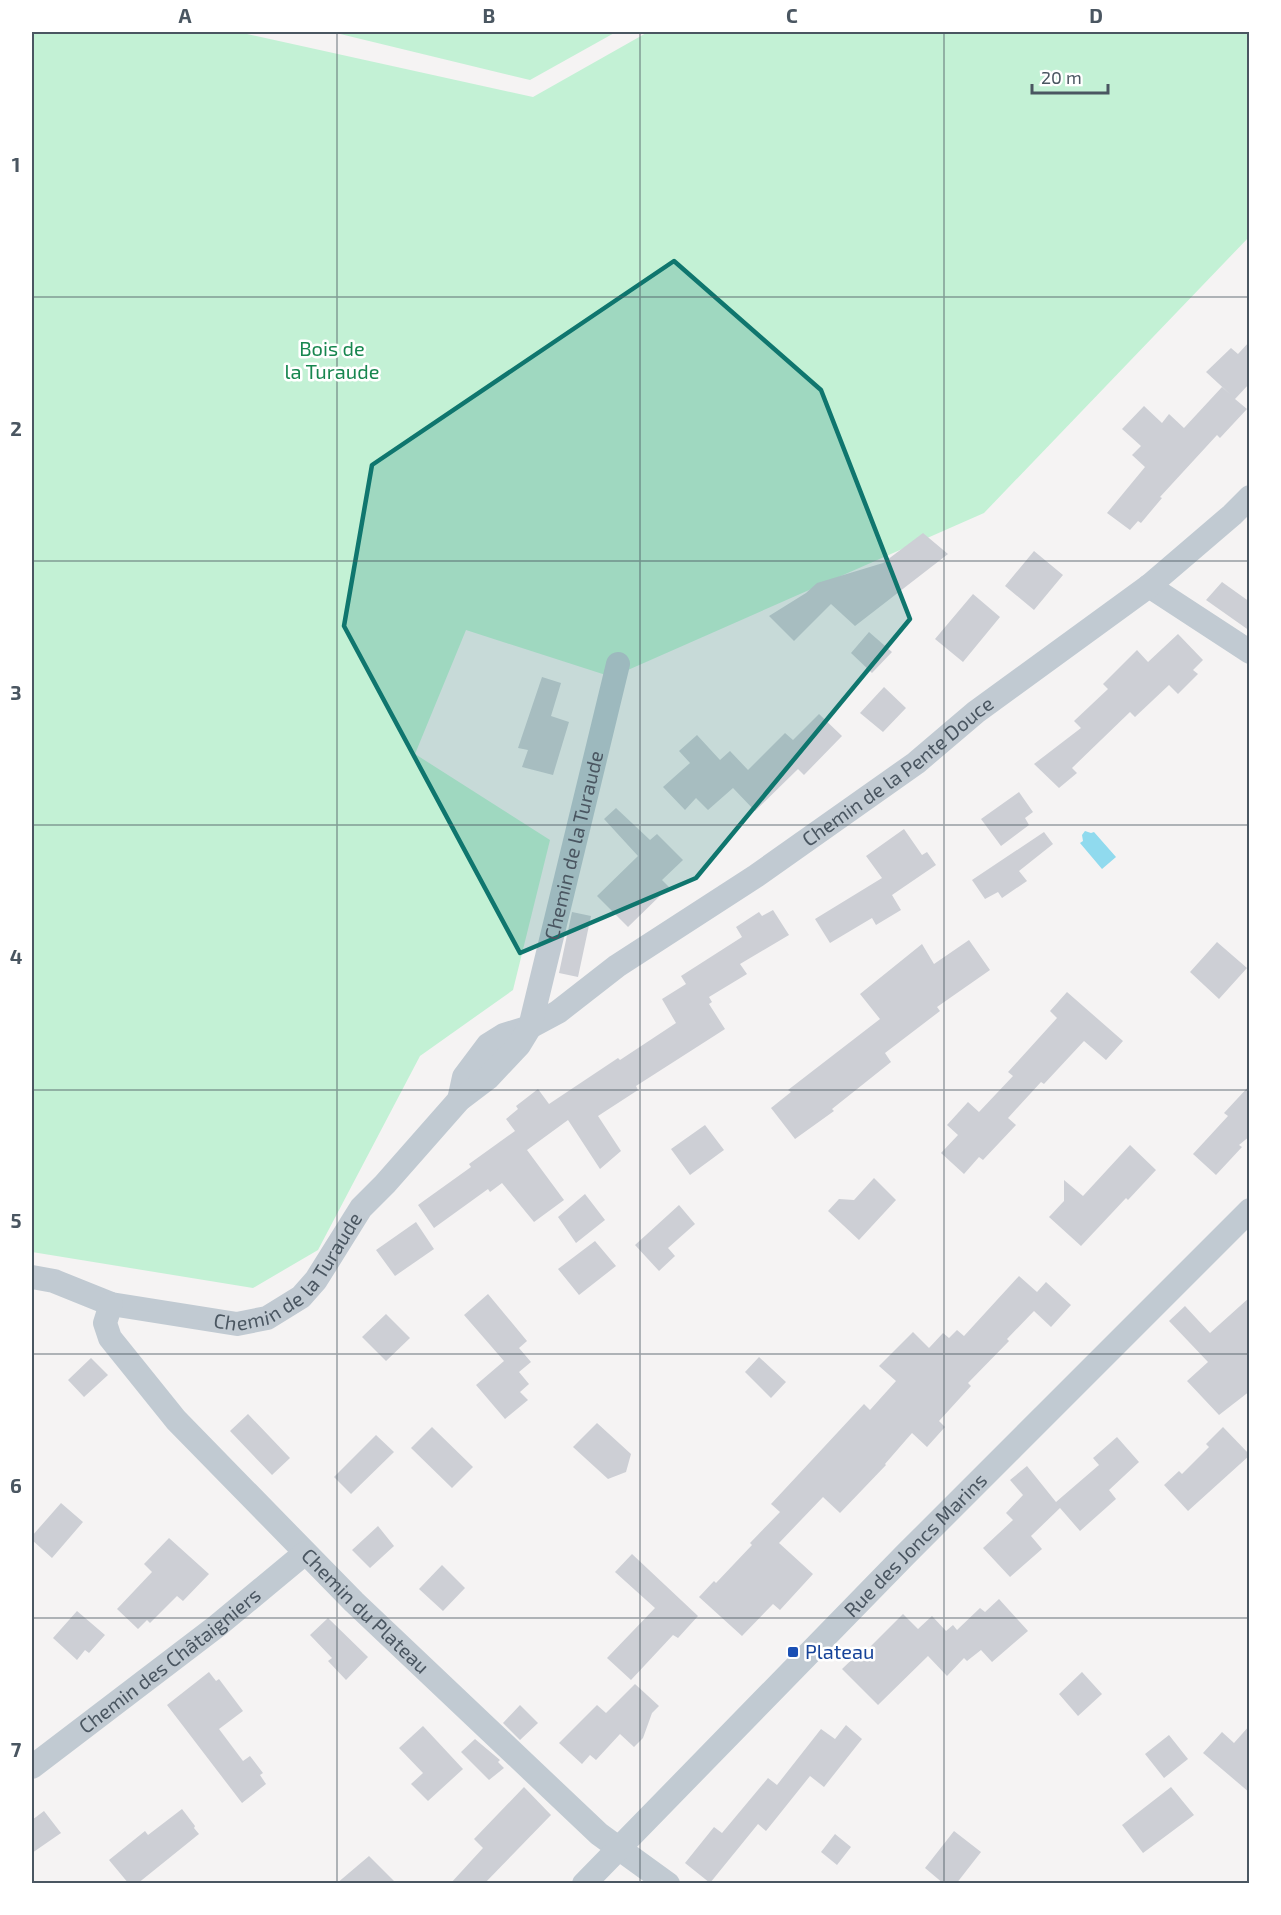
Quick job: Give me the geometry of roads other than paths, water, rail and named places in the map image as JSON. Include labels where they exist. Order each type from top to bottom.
[{"type":"street","name":"Chemin de la Pente Douce","points":[[530,1027],[558,1011],[617,966],[756,876],[907,770],[976,712],[1149,586],[1250,497]]},
{"type":"street","points":[[1149,586],[1250,652]]},
{"type":"street","name":"Chemin de la Turaude","points":[[32,1276],[54,1281],[111,1304],[237,1324],[267,1318],[301,1297],[316,1280],[361,1208],[459,1100],[488,1078],[519,1045],[530,1027],[618,664]]},
{"type":"street","name":"Rue des Joncs Marins","points":[[584,1884],[905,1555],[1250,1210]]},
{"type":"street","name":"Chemin du Plateau","points":[[111,1304],[105,1323],[110,1338],[176,1420],[354,1602],[582,1818],[618,1849],[668,1884]]},
{"type":"street","name":"Chemin des Châtaigniers","points":[[32,1767],[217,1626],[305,1553]]},
{"type":"water","points":[[1085,831],[1094,832],[1116,857],[1102,869],[1080,843],[1083,841],[1082,835]]},
{"type":"place","name":"Plateau","points":[[793,1652]]},
{"type":"park label","name":"Bois de la Turaude","points":[[332,360]]}]
